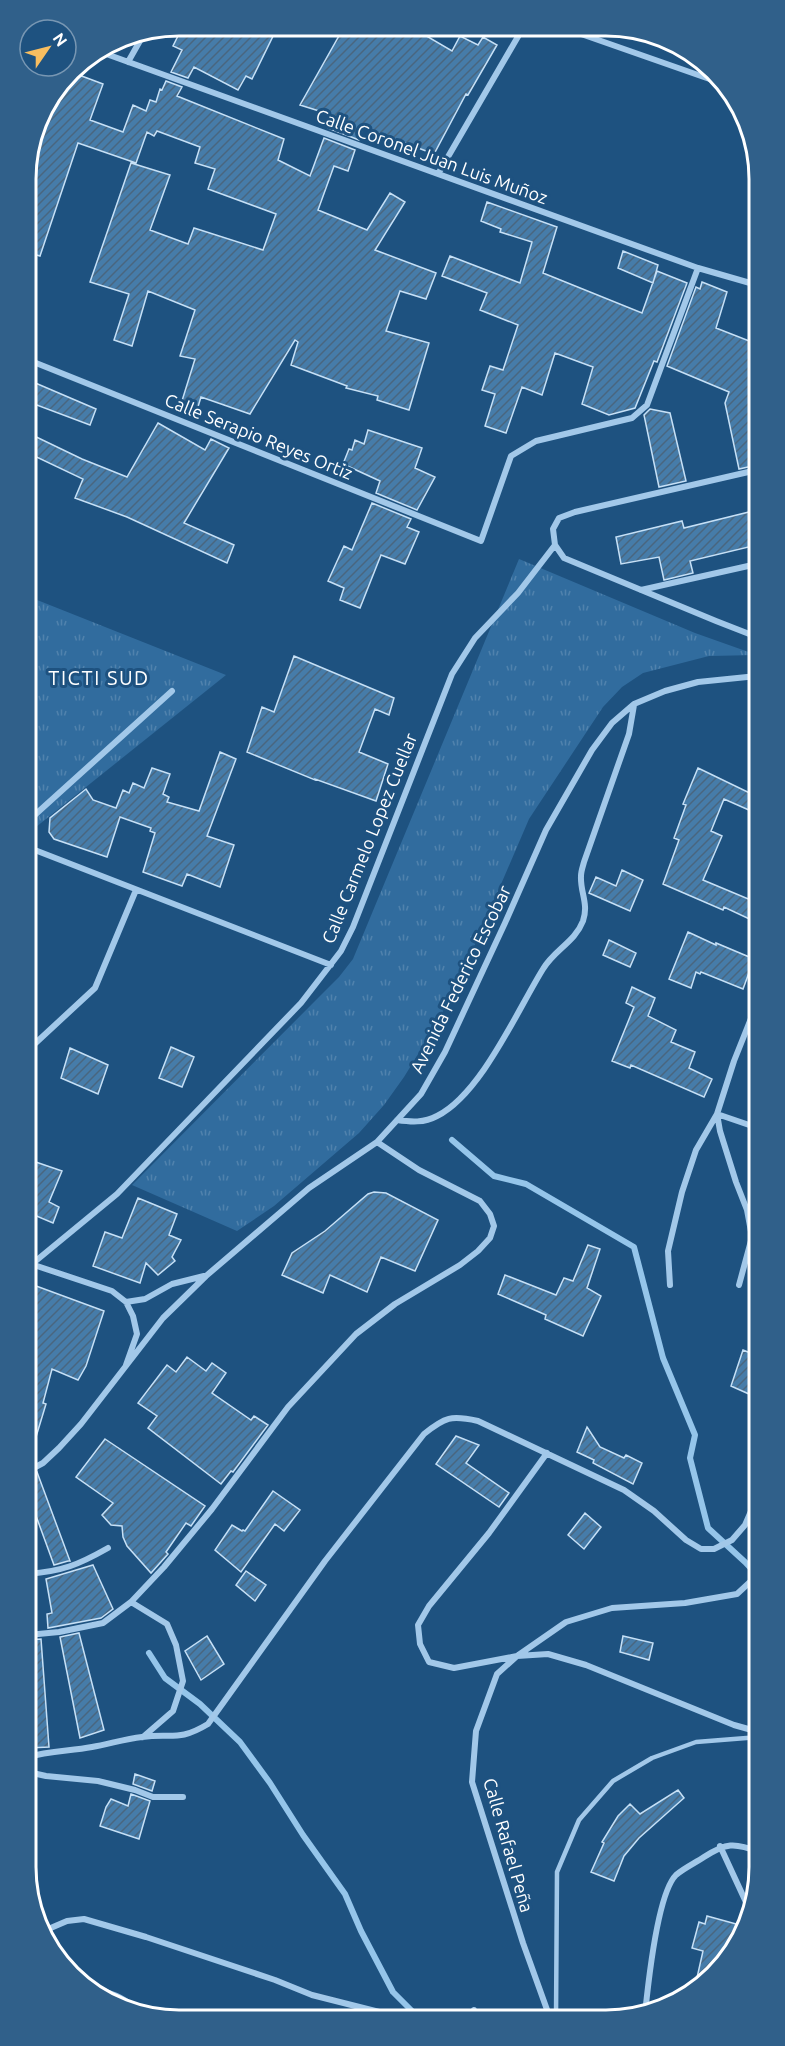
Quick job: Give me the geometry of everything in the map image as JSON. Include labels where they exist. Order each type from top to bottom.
[{"type":"street","points":[[438,174],[518,36]]},
{"type":"street","points":[[587,36],[707,78]]},
{"type":"street","points":[[128,62],[139,42]]},
{"type":"street","name":"Calle Coronel Juan Luis Muñoz","points":[[109,55],[699,268],[749,283]]},
{"type":"street","name":"Calle Serapio Reyes Ortiz","points":[[36,363],[481,542],[511,456],[536,441],[632,418],[647,405],[699,268]]},
{"type":"street","points":[[749,472],[575,512],[559,518],[553,529],[555,545],[564,558],[749,634]]},
{"type":"street","name":"Calle Carmelo Lopez Cuellar","points":[[36,1260],[117,1194],[301,1003],[331,965],[353,927],[452,674],[475,638],[518,592],[555,545]]},
{"type":"street","points":[[641,591],[749,566]]},
{"type":"street","name":"Avenida Federico Escobar","points":[[36,1467],[59,1448],[124,1370],[163,1318],[206,1276],[309,1188],[377,1142],[421,1094],[445,1052],[546,830],[592,750],[612,723],[634,704],[665,691],[698,682],[749,677]]},
{"type":"street","points":[[36,814],[172,691]]},
{"type":"street","points":[[397,1120],[415,1123],[436,1117],[454,1105],[475,1082],[517,1017],[544,967],[556,952],[574,938],[583,920],[586,905],[580,875],[603,803],[629,734],[634,704]]},
{"type":"street","points":[[36,851],[331,965]]},
{"type":"street","points":[[36,1043],[95,988],[136,890]]},
{"type":"street","points":[[670,1285],[668,1251],[682,1192],[696,1150],[717,1114],[749,1024]]},
{"type":"street","points":[[717,1114],[749,1125]]},
{"type":"street","points":[[717,1114],[720,1131],[749,1221]]},
{"type":"street","points":[[36,1634],[103,1623],[131,1602],[164,1567],[205,1517],[288,1407],[356,1334],[395,1304],[460,1265],[490,1238],[494,1226],[490,1214],[480,1201],[419,1170],[377,1142]]},
{"type":"street","points":[[739,1285],[749,1248]]},
{"type":"street","points":[[36,1268],[112,1291],[126,1302],[133,1316],[137,1334],[124,1370]]},
{"type":"street","points":[[126,1302],[145,1299],[171,1284],[206,1276]]},
{"type":"street","points":[[36,1755],[143,1737],[177,1737],[192,1733],[208,1724],[325,1562],[424,1434],[441,1420],[456,1416],[478,1420],[624,1490],[654,1511],[686,1540],[701,1549],[714,1549],[732,1540],[745,1525],[749,1516]]},
{"type":"street","points":[[547,1453],[489,1533],[429,1606],[418,1625],[420,1644],[429,1662],[454,1668],[517,1656],[548,1654],[586,1665],[701,1712],[749,1729]]},
{"type":"street","points":[[36,1573],[66,1569],[108,1548]]},
{"type":"street","points":[[517,1656],[566,1622],[612,1608],[685,1603],[737,1594],[749,1583]]},
{"type":"street","points":[[131,1602],[167,1624],[176,1645],[183,1682],[173,1711],[143,1737]]},
{"type":"street","name":"Calle Rafael Peña","points":[[517,1656],[497,1674],[476,1731],[472,1782],[523,1943],[547,2010]]},
{"type":"street","points":[[36,1774],[98,1781],[153,1797],[183,1797]]},
{"type":"street","points":[[646,2004],[661,1906],[675,1876],[720,1846],[740,1844],[749,1848]]},
{"type":"street","points":[[720,1846],[745,1900]]},
{"type":"street","points":[[50,1928],[67,1921],[84,1919],[146,1937],[275,1980],[312,1995],[371,2010]]},
{"type":"lane","points":[[556,2010],[557,1872],[579,1820],[613,1781],[652,1758],[696,1742],[749,1738]]},
{"type":"green space","points":[[519,559],[695,633],[749,652],[749,655],[709,656],[643,673],[622,687],[603,707],[529,819],[465,968],[436,1025],[404,1077],[384,1105],[359,1133],[274,1206],[237,1231],[132,1185],[339,977],[353,959]]},
{"type":"green space","points":[[36,600],[226,675],[36,827]]},
{"type":"building","points":[[178,36],[273,36],[252,79],[246,76],[238,90],[194,67],[188,78],[171,72],[182,50],[173,46]]},
{"type":"building","points":[[339,36],[426,36],[452,51],[460,36],[478,45],[483,37],[497,45],[468,95],[466,94],[434,154],[363,127],[359,140],[328,128],[332,115],[300,105]]},
{"type":"building","points":[[81,76],[103,84],[90,120],[123,132],[133,105],[146,111],[150,100],[156,102],[160,89],[162,90],[166,81],[182,87],[177,96],[284,139],[278,160],[310,176],[324,138],[355,150],[348,171],[334,166],[318,210],[367,230],[390,193],[405,202],[375,250],[436,273],[426,299],[400,291],[386,331],[429,343],[409,410],[377,400],[378,396],[346,388],[347,386],[291,365],[298,342],[295,340],[250,414],[201,397],[197,410],[181,404],[195,359],[180,356],[195,310],[148,291],[132,346],[114,340],[129,294],[90,282],[131,163],[170,175],[150,230],[188,244],[194,228],[263,250],[276,214],[208,189],[215,169],[195,163],[200,147],[157,131],[154,136],[147,132],[136,163],[78,143],[40,256],[36,255],[36,169],[39,151],[55,107]]},
{"type":"building","points":[[487,202],[557,227],[543,273],[642,313],[657,271],[687,283],[657,362],[654,361],[635,408],[609,415],[582,404],[593,367],[555,353],[542,395],[522,387],[506,433],[485,426],[495,394],[482,390],[490,366],[503,370],[518,325],[480,310],[487,293],[442,276],[450,256],[520,283],[532,242],[500,232],[501,229],[481,221]]},
{"type":"building","points":[[623,251],[658,265],[653,283],[618,268]]},
{"type":"building","points":[[702,282],[727,292],[716,328],[749,341],[749,467],[739,469],[725,403],[729,392],[667,366],[696,287],[700,289]]},
{"type":"building","points":[[36,383],[96,409],[90,425],[36,405]]},
{"type":"building","points":[[650,409],[670,413],[686,481],[659,487],[644,415]]},
{"type":"building","points":[[158,423],[205,450],[211,439],[229,448],[184,523],[234,545],[227,563],[127,517],[75,498],[83,479],[36,457],[36,437],[127,477]]},
{"type":"building","points":[[368,430],[422,448],[415,468],[435,477],[417,510],[376,493],[380,481],[343,464],[355,440],[364,444]]},
{"type":"building","points":[[372,503],[411,519],[407,527],[419,532],[405,564],[381,555],[360,608],[340,600],[344,588],[328,581],[344,546],[352,550]]},
{"type":"building","points":[[749,512],[749,547],[690,561],[693,573],[664,580],[659,557],[621,564],[616,537],[682,521],[684,528]]},
{"type":"building","points":[[294,656],[394,698],[389,715],[375,709],[359,752],[388,764],[376,801],[315,780],[247,752],[262,707],[274,712]]},
{"type":"building","points":[[220,752],[236,759],[207,836],[234,845],[220,887],[187,874],[182,886],[143,872],[155,833],[150,831],[151,828],[120,817],[107,857],[54,839],[49,832],[50,818],[86,789],[93,800],[116,808],[123,790],[129,793],[133,783],[144,788],[152,768],[170,774],[163,794],[169,797],[167,802],[199,811]]},
{"type":"building","points":[[698,768],[749,793],[749,810],[724,799],[711,831],[722,836],[703,880],[749,899],[749,919],[663,884],[679,840],[674,838],[686,805],[683,804]]},
{"type":"building","points":[[622,870],[643,880],[630,911],[589,893],[596,877],[616,886]]},
{"type":"building","points":[[688,932],[749,957],[749,973],[743,989],[701,972],[700,974],[696,972],[691,988],[669,979]]},
{"type":"building","points":[[609,940],[636,953],[630,967],[603,955]]},
{"type":"building","points":[[632,987],[655,998],[648,1016],[676,1030],[671,1042],[695,1052],[689,1068],[712,1079],[704,1097],[631,1065],[630,1068],[612,1061],[634,1007],[626,1003]]},
{"type":"building","points":[[171,1047],[194,1057],[182,1087],[159,1078]]},
{"type":"building","points":[[70,1048],[108,1065],[98,1094],[61,1078]]},
{"type":"building","points":[[36,1162],[62,1171],[49,1202],[59,1207],[53,1223],[36,1216]]},
{"type":"building","points":[[386,1193],[438,1220],[415,1271],[381,1257],[367,1292],[330,1275],[323,1293],[282,1275],[292,1253],[325,1231],[368,1194]]},
{"type":"building","points":[[138,1198],[177,1214],[169,1235],[181,1240],[172,1257],[175,1261],[158,1275],[146,1263],[140,1283],[93,1266],[105,1232],[122,1238]]},
{"type":"building","points":[[588,1245],[600,1249],[587,1288],[601,1296],[583,1336],[545,1319],[546,1315],[498,1294],[505,1275],[556,1295],[564,1278],[573,1281]]},
{"type":"building","points":[[36,1286],[104,1311],[86,1366],[78,1380],[52,1369],[43,1403],[46,1404],[36,1437]]},
{"type":"building","points":[[743,1350],[749,1352],[749,1394],[731,1386]]},
{"type":"building","points":[[187,1357],[206,1371],[212,1363],[226,1373],[212,1393],[251,1420],[254,1416],[268,1425],[233,1472],[231,1471],[221,1484],[148,1428],[157,1416],[138,1403],[167,1365],[176,1372]]},
{"type":"building","points":[[587,1427],[600,1447],[642,1463],[633,1484],[577,1452]]},
{"type":"building","points":[[456,1436],[479,1445],[466,1463],[509,1493],[499,1507],[436,1464]]},
{"type":"building","points":[[105,1439],[205,1506],[191,1526],[186,1523],[166,1552],[168,1554],[151,1573],[127,1546],[122,1526],[111,1525],[102,1515],[113,1503],[76,1477]]},
{"type":"building","points":[[36,1472],[70,1561],[54,1565],[36,1516]]},
{"type":"building","points":[[273,1491],[300,1510],[284,1531],[275,1524],[241,1572],[215,1550],[232,1525],[245,1531]]},
{"type":"building","points":[[585,1513],[601,1527],[584,1549],[568,1535]]},
{"type":"building","points":[[93,1565],[113,1609],[101,1618],[48,1628],[47,1614],[52,1613],[46,1579]]},
{"type":"building","points":[[246,1571],[266,1585],[255,1601],[236,1585]]},
{"type":"building","points":[[79,1633],[104,1730],[80,1738],[60,1637]]},
{"type":"building","points":[[207,1636],[224,1664],[201,1680],[185,1651]]},
{"type":"building","points":[[623,1636],[653,1643],[649,1660],[620,1652]]},
{"type":"building","points":[[36,1639],[41,1639],[49,1747],[36,1748]]},
{"type":"building","points":[[135,1774],[155,1781],[152,1791],[133,1784]]},
{"type":"building","points":[[678,1790],[684,1798],[639,1838],[624,1856],[614,1881],[591,1872],[604,1843],[602,1842],[618,1816],[630,1804],[640,1814]]},
{"type":"building","points":[[131,1794],[150,1801],[139,1839],[100,1826],[111,1799],[128,1806]]},
{"type":"building","points":[[707,1916],[737,1924],[720,1954],[697,1977],[703,1951],[692,1948],[699,1922],[705,1924]]},
{"type":"waterway","points":[[452,1140],[494,1176],[526,1184],[634,1247],[663,1358],[695,1435],[690,1458],[708,1528],[749,1566]]},
{"type":"waterway","points":[[149,1653],[165,1678],[200,1704],[240,1742],[345,1894],[361,1931],[393,1992],[411,2010]]},
{"type":"district","name":"TICTI SUD","points":[[99,677]]}]
